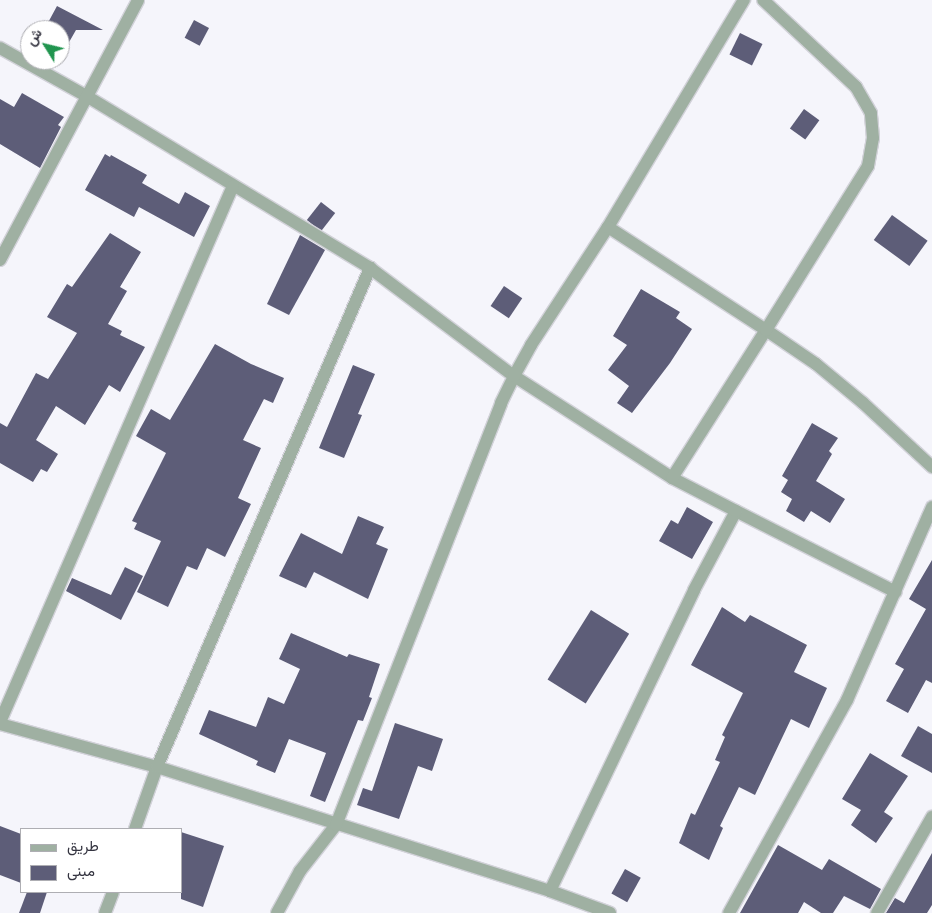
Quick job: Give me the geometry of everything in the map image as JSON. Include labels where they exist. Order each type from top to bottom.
[{"type":"street","points":[[0,260],[138,0]]},
{"type":"street","points":[[277,913],[300,871],[336,825],[501,403],[514,376],[531,345],[608,227],[744,0]]},
{"type":"street","points":[[672,478],[868,166],[873,138],[871,113],[856,87],[764,0]]},
{"type":"street","points":[[0,48],[88,97],[370,268],[514,376],[672,478],[896,592]]},
{"type":"street","points":[[233,186],[0,723],[157,767],[550,891],[610,913]]},
{"type":"street","points":[[608,227],[816,364],[932,467]]},
{"type":"street","points":[[135,828],[157,767],[370,268]]},
{"type":"street","points":[[729,913],[847,700],[932,507]]},
{"type":"street","points":[[550,891],[694,590],[736,511]]},
{"type":"street","points":[[877,913],[932,817]]},
{"type":"street","points":[[105,913],[113,893]]},
{"type":"building","points":[[57,6],[103,30],[76,30],[70,40],[70,20],[49,20]]},
{"type":"building","points":[[194,20],[209,28],[200,46],[185,38]]},
{"type":"building","points":[[740,33],[762,44],[752,66],[729,55]]},
{"type":"building","points":[[22,93],[64,117],[58,125],[61,127],[40,168],[0,144],[0,99],[14,107]]},
{"type":"building","points":[[804,109],[819,120],[805,140],[790,128]]},
{"type":"building","points":[[105,154],[110,157],[111,155],[147,175],[142,183],[179,204],[185,192],[210,206],[194,237],[139,207],[134,217],[85,190]]},
{"type":"building","points":[[321,202],[335,213],[321,231],[307,220]]},
{"type":"building","points":[[892,215],[928,241],[909,266],[874,240]]},
{"type":"building","points":[[110,233],[141,252],[120,287],[127,291],[108,324],[122,331],[120,335],[145,347],[120,392],[109,385],[85,425],[56,406],[36,440],[58,454],[47,472],[41,469],[33,482],[0,463],[0,423],[7,427],[36,373],[48,379],[77,333],[47,317],[67,284],[72,287]]},
{"type":"building","points":[[300,235],[325,250],[289,315],[267,304]]},
{"type":"building","points":[[504,286],[522,298],[509,318],[491,306]]},
{"type":"building","points":[[641,289],[680,312],[676,318],[692,329],[670,363],[632,413],[617,403],[629,386],[608,370],[627,345],[613,336]]},
{"type":"building","points":[[215,344],[251,364],[284,378],[273,403],[264,399],[243,440],[261,448],[238,498],[251,504],[225,557],[207,548],[197,570],[187,566],[168,607],[137,592],[161,541],[134,529],[137,523],[132,521],[166,453],[136,436],[151,409],[170,420]]},
{"type":"building","points":[[353,365],[375,374],[358,414],[362,415],[344,458],[319,448]]},
{"type":"building","points":[[812,423],[838,438],[829,451],[832,454],[816,481],[845,499],[830,523],[811,511],[804,522],[786,511],[792,499],[781,492],[788,480],[782,476]]},
{"type":"building","points":[[687,507],[713,522],[692,559],[659,541],[671,520],[678,524]]},
{"type":"building","points":[[358,516],[384,527],[376,544],[388,549],[368,599],[314,572],[306,588],[279,576],[301,533],[342,554]]},
{"type":"building","points":[[932,560],[932,683],[926,680],[908,713],[886,701],[904,669],[895,664],[926,609],[909,599]]},
{"type":"building","points":[[125,567],[143,576],[121,620],[66,591],[72,578],[111,595]]},
{"type":"building","points":[[722,607],[745,622],[750,615],[807,645],[794,672],[827,688],[809,728],[791,719],[755,795],[739,787],[720,826],[723,828],[709,860],[679,843],[691,813],[695,815],[720,762],[715,760],[725,737],[722,735],[743,693],[691,665]]},
{"type":"building","points":[[591,610],[629,634],[586,703],[548,680]]},
{"type":"building","points":[[291,633],[347,657],[349,654],[380,664],[369,697],[372,698],[363,721],[358,720],[325,802],[310,796],[326,753],[289,739],[275,773],[256,765],[258,761],[199,734],[209,710],[256,727],[268,697],[284,704],[300,669],[279,659]]},
{"type":"building","points":[[395,723],[443,739],[432,771],[418,766],[399,819],[357,805],[363,788],[372,791]]},
{"type":"building","points":[[918,726],[932,734],[932,773],[901,756]]},
{"type":"building","points":[[870,753],[908,776],[884,812],[893,818],[876,843],[851,825],[861,810],[842,799]]},
{"type":"building","points":[[0,826],[20,834],[20,883],[0,875]]},
{"type":"building","points":[[182,832],[224,846],[203,907],[181,899]]},
{"type":"building","points":[[778,845],[822,870],[829,859],[881,889],[870,909],[844,896],[833,913],[821,913],[804,902],[798,913],[740,913]]},
{"type":"building","points":[[932,853],[932,905],[927,913],[886,913],[895,898],[904,903]]},
{"type":"building","points":[[625,869],[641,878],[627,902],[611,893]]},
{"type":"building","points":[[27,893],[47,893],[40,913],[19,913]]}]
